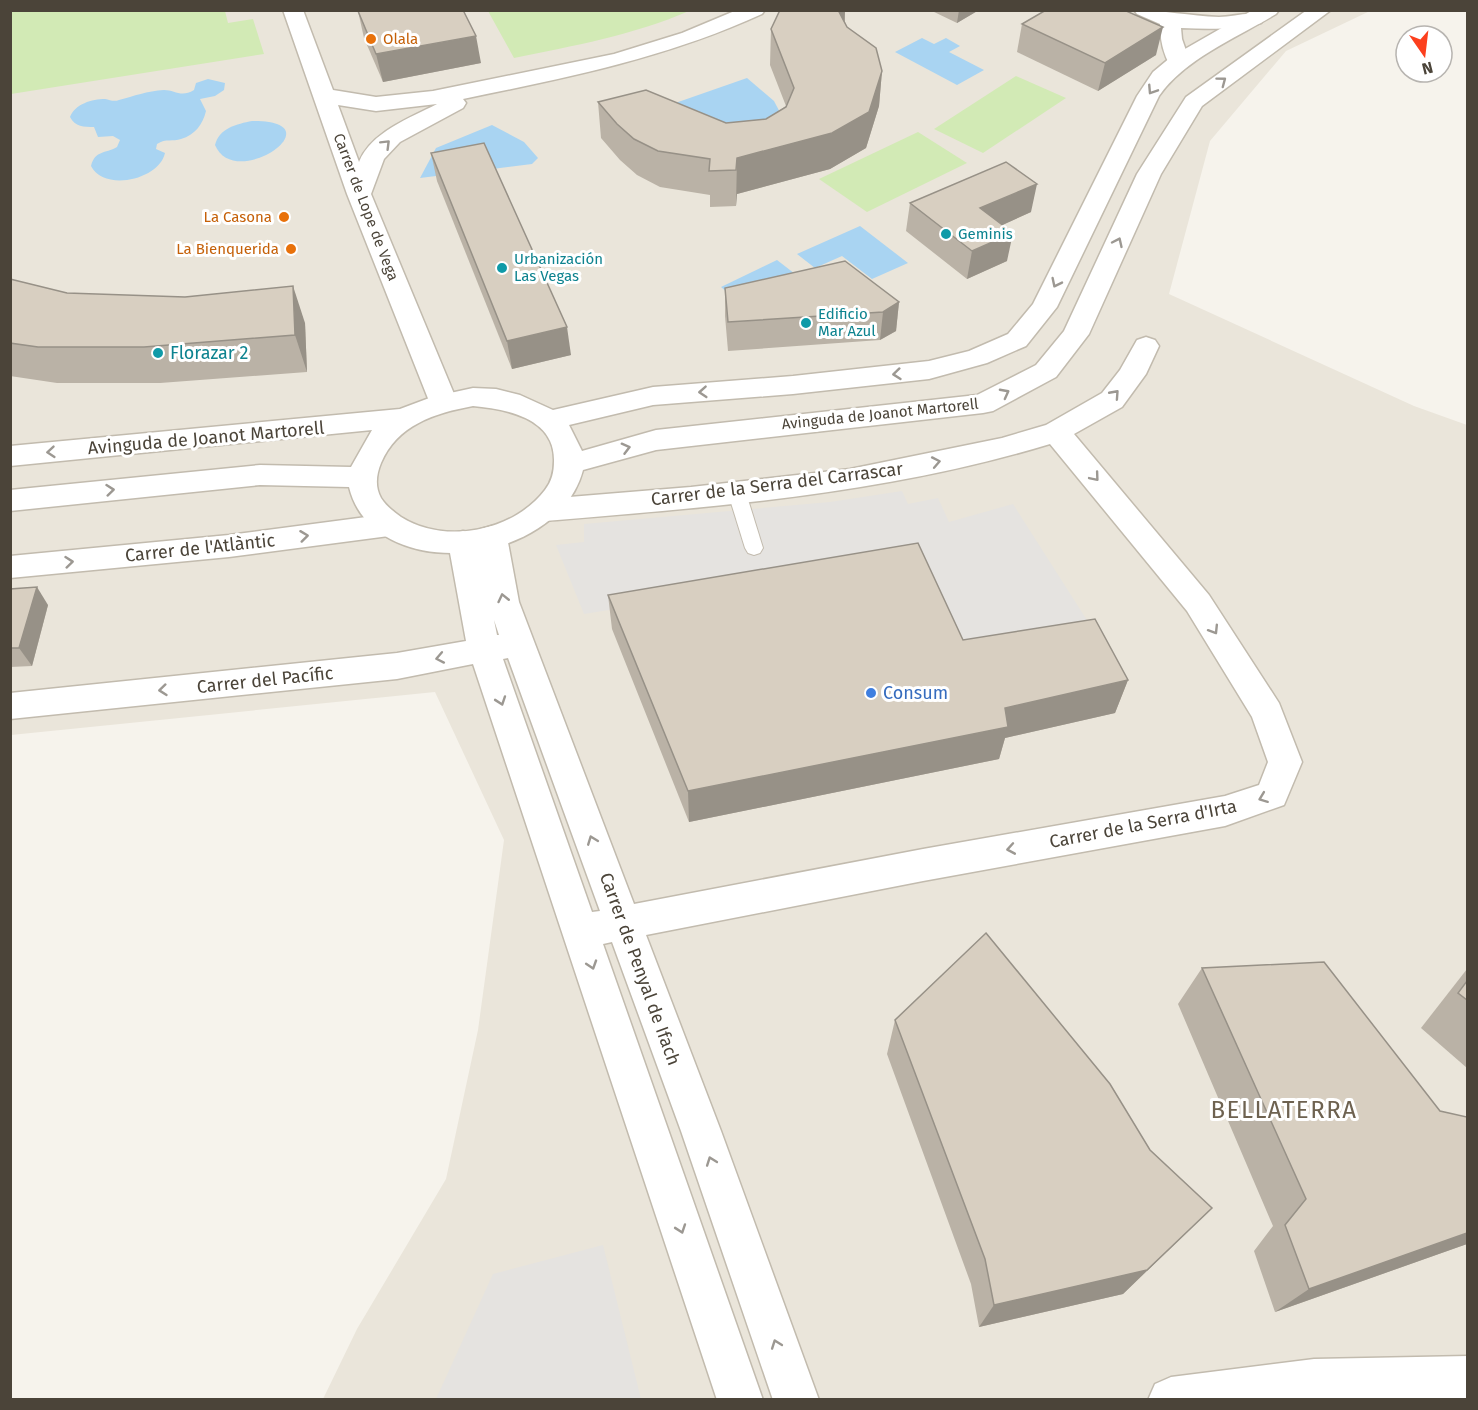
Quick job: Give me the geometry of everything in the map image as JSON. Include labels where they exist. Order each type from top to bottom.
[{"type":"street","name":"Carrer de Lope de Vega","points":[[293,10],[359,194],[443,401]]},
{"type":"street","points":[[325,95],[355,103],[384,104],[515,82],[634,56],[725,25],[755,10]]},
{"type":"street","points":[[1144,10],[1170,21],[1223,23],[1262,15]]},
{"type":"street","name":"Avinguda de Joanot Martorell","points":[[570,464],[656,440],[983,404],[1046,371],[1076,334],[1149,174],[1194,102],[1321,10]]},
{"type":"street","points":[[551,420],[653,396],[794,385],[929,370],[978,357],[1017,340],[1044,307],[1148,96],[1161,78],[1179,62],[1262,15]]},
{"type":"street","points":[[1170,21],[1171,39],[1179,62]]},
{"type":"street","points":[[359,194],[373,157],[392,137],[455,103],[515,82]]},
{"type":"street","name":"Carrer de la Serra del Carrascar","points":[[545,510],[738,493],[850,478],[1004,448],[1056,432],[1112,400],[1132,374],[1146,346]]},
{"type":"street","points":[[473,397],[502,399],[529,407],[551,420],[566,440],[570,464],[563,488],[545,510],[521,527],[478,540],[435,541],[410,535],[389,525],[374,511],[364,495],[362,477],[373,445],[402,418],[443,401],[473,397]]},
{"type":"street","name":"Avinguda de Joanot Martorell","points":[[10,456],[402,418]]},
{"type":"street","name":"Carrer de la Serra d'Irta","points":[[580,931],[911,867],[1225,811],[1272,795],[1285,762],[1267,713],[1198,603],[1056,432]]},
{"type":"street","points":[[10,501],[260,475],[362,477]]},
{"type":"street","name":"Carrer de l'Atlàntic","points":[[10,567],[229,546],[389,525]]},
{"type":"street","name":"Carrer de Penyal de Ifach","points":[[478,540],[501,646],[580,931],[734,1398]]},
{"type":"street","name":"Carrer de Penyal de Ifach","points":[[501,646],[623,922],[701,1131],[796,1400]]},
{"type":"street","name":"Carrer del Pacífic","points":[[10,706],[397,666],[501,646]]},
{"type":"street","points":[[1172,1400],[1314,1382],[1467,1379]]},
{"type":"lane","points":[[738,493],[754,548]]},
{"type":"shaded area","points":[[11,11],[1370,11],[1286,51],[1210,141],[1169,294],[1414,406],[1467,425],[1467,1399],[323,1399],[357,1329],[446,1179],[478,1030],[504,840],[435,692],[11,735]]},
{"type":"shaded area","points":[[902,491],[908,504],[938,498],[949,522],[1013,504],[1090,625],[958,662],[913,561],[584,614],[556,545],[584,542],[584,524],[830,502]]},
{"type":"shaded area","points":[[603,1245],[641,1399],[436,1399],[493,1274]]},
{"type":"green space","points":[[11,10],[225,11],[228,23],[253,19],[264,54],[11,94]]},
{"type":"green space","points":[[488,11],[689,11],[625,33],[514,58]]},
{"type":"green space","points":[[1016,76],[1066,98],[983,153],[934,129]]},
{"type":"green space","points":[[918,132],[967,163],[867,212],[819,179]]},
{"type":"water","points":[[922,38],[934,44],[946,38],[960,46],[949,52],[984,70],[957,85],[895,52]]},
{"type":"water","points":[[747,78],[774,101],[784,120],[766,146],[661,108]]},
{"type":"water","points":[[208,79],[225,83],[224,90],[215,96],[200,99],[206,111],[203,120],[194,132],[181,139],[157,144],[156,149],[165,153],[161,162],[153,170],[142,176],[119,180],[107,179],[91,166],[95,157],[117,147],[120,140],[113,136],[98,137],[94,127],[74,123],[70,117],[72,112],[84,103],[105,99],[117,101],[168,90],[185,93],[194,90],[196,83]]},
{"type":"water","points":[[252,121],[276,124],[286,131],[284,141],[274,151],[258,158],[241,161],[226,158],[215,145],[220,134],[235,125]]},
{"type":"water","points":[[492,125],[524,142],[538,158],[532,164],[420,178],[436,148]]},
{"type":"water","points":[[860,226],[908,263],[872,279],[842,256],[815,268],[797,254]]},
{"type":"water","points":[[777,260],[799,277],[742,305],[721,287]]},
{"type":"building","points":[[463,10],[476,36],[376,54],[358,11]]},
{"type":"building","points":[[780,10],[838,10],[847,27],[876,48],[882,71],[869,112],[832,133],[737,158],[736,170],[709,171],[710,159],[658,151],[634,139],[598,102],[646,90],[726,123],[766,119],[786,107],[794,88],[771,29]]},
{"type":"building","points":[[1046,10],[1124,10],[1163,27],[1105,63],[1022,24]]},
{"type":"building","name":"Urbanización Las Vegas","points":[[484,143],[567,327],[507,341],[431,153]]},
{"type":"building","points":[[1006,162],[1037,184],[980,208],[1013,233],[972,251],[910,203]]},
{"type":"building","points":[[845,261],[899,302],[883,312],[728,322],[725,288]]},
{"type":"building","points":[[10,279],[67,293],[185,297],[293,286],[295,335],[144,347],[38,347],[10,343]]},
{"type":"building","name":"Consum","points":[[918,543],[963,640],[1095,619],[1128,680],[1005,708],[1008,727],[688,791],[608,595]]},
{"type":"building","points":[[37,587],[19,648],[10,648],[10,589]]},
{"type":"building","points":[[986,933],[1110,1084],[1150,1150],[1212,1208],[1147,1270],[994,1305],[985,1259],[895,1020]]},
{"type":"building","points":[[1324,962],[1440,1111],[1467,1117],[1467,1233],[1309,1289],[1285,1225],[1306,1199],[1202,968]]},
{"type":"building","points":[[1467,981],[1467,1000],[1458,993]]},
{"type":"place","name":"Olala","points":[[371,39]]},
{"type":"place","name":"La Casona","points":[[284,217]]},
{"type":"place","name":"Geminis","points":[[946,234]]},
{"type":"place","name":"La Bienquerida","points":[[291,249]]},
{"type":"place","name":"Urbanización Las Vegas","points":[[502,268]]},
{"type":"place","name":"Edificio Mar Azul","points":[[806,323]]},
{"type":"place","name":"Florazar 2","points":[[158,353]]},
{"type":"place","name":"Consum","points":[[871,693]]},
{"type":"district","name":"BELLATERRA","points":[[1284,1110]]}]
